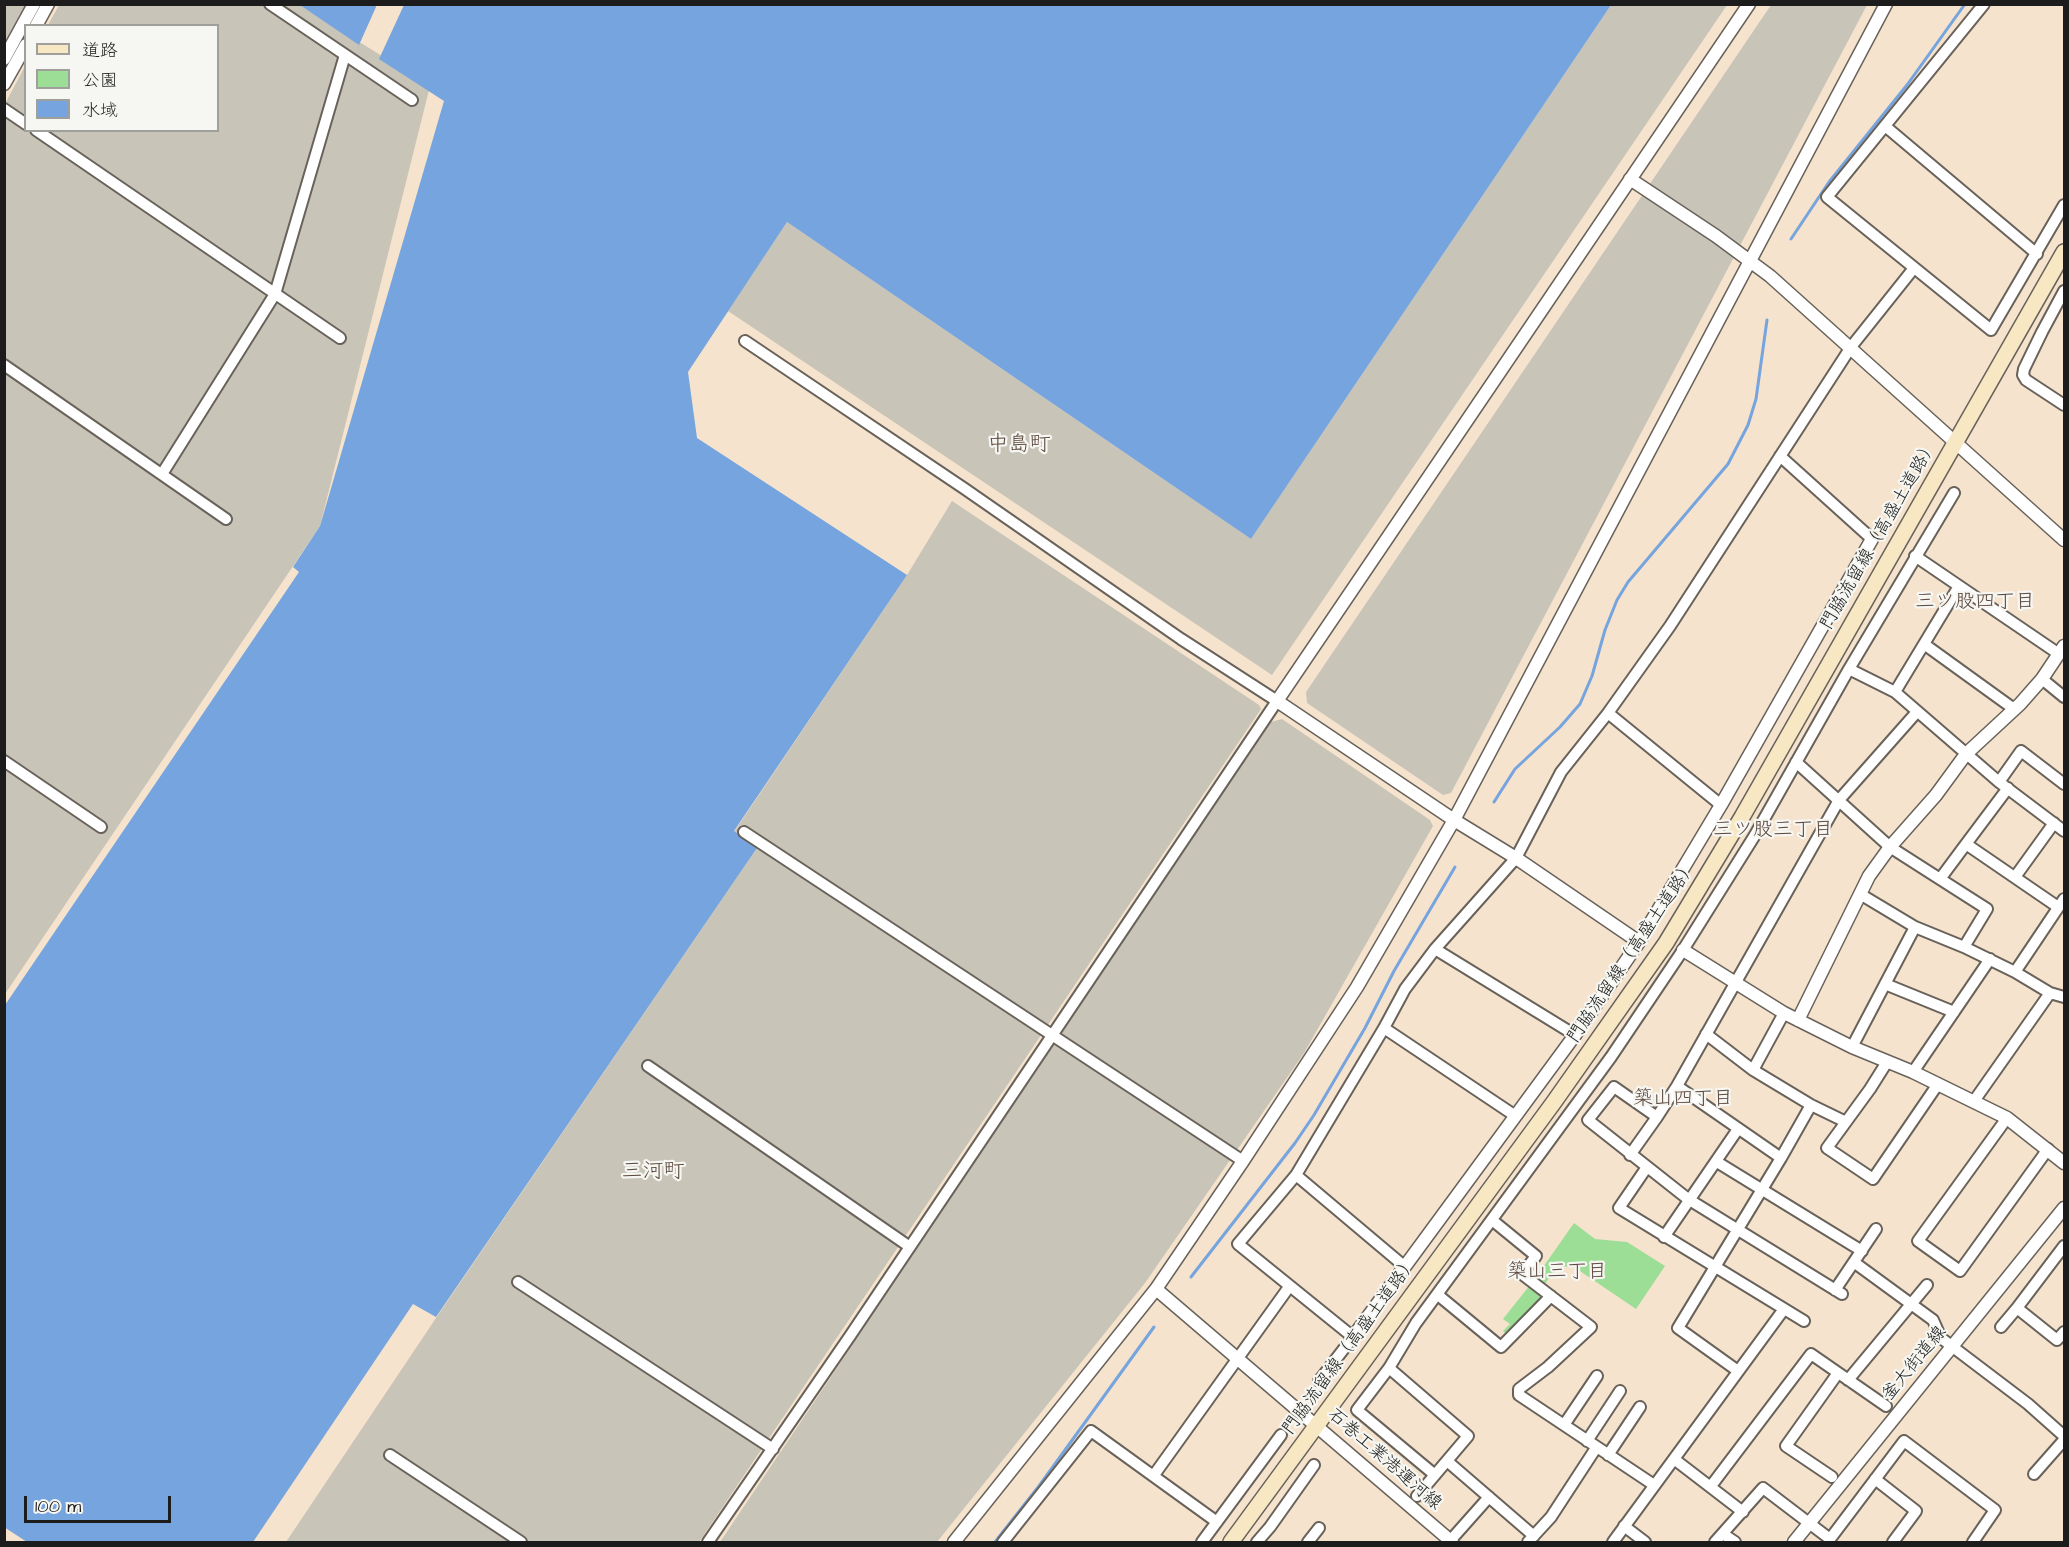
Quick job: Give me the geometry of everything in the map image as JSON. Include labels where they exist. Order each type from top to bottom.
[{"type":"main road","name":"門脇流留線（高盛土道路）","points":[[1231,1542],[1554,1102],[1666,943],[1742,817],[2064,252]]},
{"type":"street","points":[[4,59],[34,4]]},
{"type":"street","points":[[37,24],[48,4]]},
{"type":"street","points":[[270,4],[411,100]]},
{"type":"street","points":[[708,1542],[910,1247],[1749,4]]},
{"type":"street","points":[[954,1542],[1156,1289],[1357,987],[1454,820],[1886,4]]},
{"type":"street","points":[[1984,4],[1827,197],[1991,330],[2064,205]]},
{"type":"street","points":[[4,84],[24,49]]},
{"type":"street","points":[[162,474],[275,294],[345,55]]},
{"type":"street","points":[[4,109],[24,123]]},
{"type":"street","points":[[1885,126],[2037,254]]},
{"type":"street","points":[[39,132],[340,338]]},
{"type":"street","points":[[1630,179],[1770,276],[2064,540]]},
{"type":"street","points":[[1353,1337],[1238,1244],[1296,1175],[1405,989],[1435,949],[1516,858],[1561,772],[1608,713],[1670,626],[1851,347],[1914,268]]},
{"type":"street","points":[[2064,291],[2023,375],[2026,380],[2064,405]]},
{"type":"street","points":[[745,341],[965,489],[1181,639],[1454,820],[1516,858],[1638,942]]},
{"type":"street","points":[[4,365],[226,519]]},
{"type":"street","points":[[1319,1381],[1575,1035],[1638,942],[1721,805],[1872,539],[1780,456]]},
{"type":"street","points":[[1435,1475],[1357,1410],[1389,1368],[1416,1323],[1617,1048],[1683,950],[1755,835],[1849,669],[1954,493]]},
{"type":"street","points":[[1798,1020],[1869,876],[1890,847],[1936,795],[1965,754],[2014,709],[2042,679],[2062,650],[1915,556]]},
{"type":"street","points":[[1895,692],[1959,586]]},
{"type":"street","points":[[1924,644],[2014,709]]},
{"type":"street","points":[[1849,669],[1895,692],[1965,754],[2064,831]]},
{"type":"street","points":[[2042,679],[2064,698]]},
{"type":"street","points":[[1630,1155],[1658,1118],[1677,1086],[1839,800],[1916,712]]},
{"type":"street","points":[[1608,713],[1721,805]]},
{"type":"street","points":[[1940,879],[1966,844],[2003,785],[2021,751],[2064,784]]},
{"type":"street","points":[[4,761],[101,827]]},
{"type":"street","points":[[1796,762],[1890,847],[1987,909],[1964,947]]},
{"type":"street","points":[[2015,877],[2054,824]]},
{"type":"street","points":[[744,832],[1243,1161]]},
{"type":"street","points":[[1966,844],[2015,877],[2061,903],[2015,972]]},
{"type":"street","points":[[1860,894],[1915,927],[1964,947],[2015,972],[2050,993],[2064,998]]},
{"type":"street","points":[[1852,1047],[1915,927]]},
{"type":"street","points":[[1435,949],[1575,1035]]},
{"type":"street","points":[[1683,950],[1798,1020],[1852,1047],[1938,1083],[2007,1118],[2064,1163]]},
{"type":"street","points":[[1913,1072],[1990,960]]},
{"type":"street","points":[[1885,984],[1954,1012]]},
{"type":"street","points":[[1974,1101],[2050,993]]},
{"type":"street","points":[[1753,1070],[1785,1013]]},
{"type":"street","points":[[1384,1028],[1514,1115]]},
{"type":"street","points":[[1706,1034],[1753,1070],[1846,1122]]},
{"type":"street","points":[[1887,1062],[1827,1148],[1873,1179],[1938,1083]]},
{"type":"street","points":[[648,1066],[910,1247]]},
{"type":"street","points":[[1677,1086],[1781,1158]]},
{"type":"street","points":[[1658,1118],[1614,1087],[1588,1120],[1688,1199],[1839,1292],[1876,1229]]},
{"type":"street","points":[[1738,1371],[1678,1328],[1812,1105]]},
{"type":"street","points":[[2007,1118],[1918,1241],[1960,1271],[2048,1149]]},
{"type":"street","points":[[1664,1237],[1738,1129]]},
{"type":"street","points":[[1717,1162],[1862,1251]]},
{"type":"street","points":[[1647,1167],[1619,1208],[1804,1321]]},
{"type":"street","points":[[1296,1175],[1404,1266]]},
{"type":"street","name":"釜大街道線","points":[[1794,1542],[2064,1208]]},
{"type":"street","points":[[1492,1220],[1536,1256],[1522,1274],[1591,1327],[1548,1367],[1519,1389],[1519,1395],[1654,1485]]},
{"type":"street","points":[[2001,1327],[2064,1246]]},
{"type":"street","points":[[1855,1263],[1933,1320],[1941,1338],[2028,1404],[2064,1438],[2034,1474]]},
{"type":"street","points":[[518,1282],[773,1449]]},
{"type":"street","points":[[1848,1380],[1926,1285]]},
{"type":"street","points":[[1154,1475],[1289,1287]]},
{"type":"street","name":"石巻工業港運河線","points":[[1156,1289],[1317,1425],[1450,1542]]},
{"type":"street","points":[[1438,1295],[1500,1347],[1551,1296]]},
{"type":"street","points":[[2017,1308],[2057,1340],[2064,1332]]},
{"type":"street","points":[[1613,1542],[1784,1309]]},
{"type":"street","points":[[1711,1486],[1811,1354],[1886,1406]]},
{"type":"street","points":[[1389,1368],[1468,1436],[1417,1496]]},
{"type":"street","points":[[1832,1477],[1786,1446],[1838,1372]]},
{"type":"street","points":[[1564,1425],[1597,1376]]},
{"type":"street","points":[[1447,1461],[1489,1497],[1531,1539],[1551,1517],[1620,1391]]},
{"type":"street","points":[[1608,1455],[1640,1407]]},
{"type":"street","points":[[1003,1542],[1090,1431],[1217,1522]]},
{"type":"street","points":[[1202,1542],[1281,1435]]},
{"type":"street","points":[[1735,1542],[1719,1538],[1763,1488],[1833,1541],[1904,1441],[1995,1510],[1973,1542]]},
{"type":"street","points":[[390,1455],[521,1542]]},
{"type":"street","points":[[1674,1459],[1743,1512]]},
{"type":"street","points":[[1257,1542],[1314,1466]]},
{"type":"street","points":[[1875,1479],[1916,1511],[1893,1542]]},
{"type":"street","points":[[1450,1542],[1489,1497]]},
{"type":"street","points":[[1624,1526],[1645,1542]]},
{"type":"street","points":[[1308,1542],[1319,1528]]},
{"type":"shaded area","points":[[5,5],[27,5],[5,45]]},
{"type":"shaded area","points":[[59,5],[300,5],[430,86],[320,526],[5,994],[5,104],[24,68],[24,132],[219,132],[219,24],[49,24]]},
{"type":"shaded area","points":[[1611,5],[1727,5],[1272,675],[728,311],[787,222],[1251,539]]},
{"type":"shaded area","points":[[1771,5],[1867,5],[1451,793],[1443,795],[1307,703],[1306,692]]},
{"type":"shaded area","points":[[952,501],[1259,705],[1261,709],[699,1542],[286,1542],[757,848],[734,832],[907,575]]},
{"type":"shaded area","points":[[1282,719],[1430,820],[1433,826],[1304,1053],[1145,1283],[937,1542],[720,1542],[1271,722]]},
{"type":"green space","points":[[1574,1223],[1595,1239],[1627,1242],[1665,1266],[1636,1309],[1574,1267],[1558,1266],[1544,1285],[1551,1291],[1507,1335],[1503,1331],[1510,1324],[1503,1319]]},
{"type":"water","points":[[375,4],[376,7],[359,45],[300,5]]},
{"type":"water","points":[[404,5],[1611,5],[1251,539],[787,222],[688,372],[697,438],[907,575],[734,831],[757,848],[436,1317],[413,1304],[253,1542],[27,1542],[4,1527],[5,1005],[299,572],[293,567],[320,526],[444,101],[379,59]]},
{"type":"waterway","points":[[1791,239],[1829,182],[1907,85],[1965,4]]},
{"type":"waterway","points":[[1494,802],[1515,769],[1560,727],[1580,704],[1592,676],[1605,630],[1617,600],[1628,582],[1728,464],[1748,425],[1756,399],[1767,320]]},
{"type":"waterway","points":[[1191,1277],[1314,1115],[1455,867]]},
{"type":"waterway","points":[[995,1542],[1039,1486],[1154,1327]]},
{"type":"district","name":"中島町","points":[[1019,446]]},
{"type":"district","name":"三ツ股四丁目","points":[[1975,603]]},
{"type":"district","name":"三ツ股三丁目","points":[[1773,831]]},
{"type":"district","name":"築山四丁目","points":[[1683,1100]]},
{"type":"district","name":"三河町","points":[[653,1173]]},
{"type":"district","name":"築山三丁目","points":[[1557,1273]]}]
